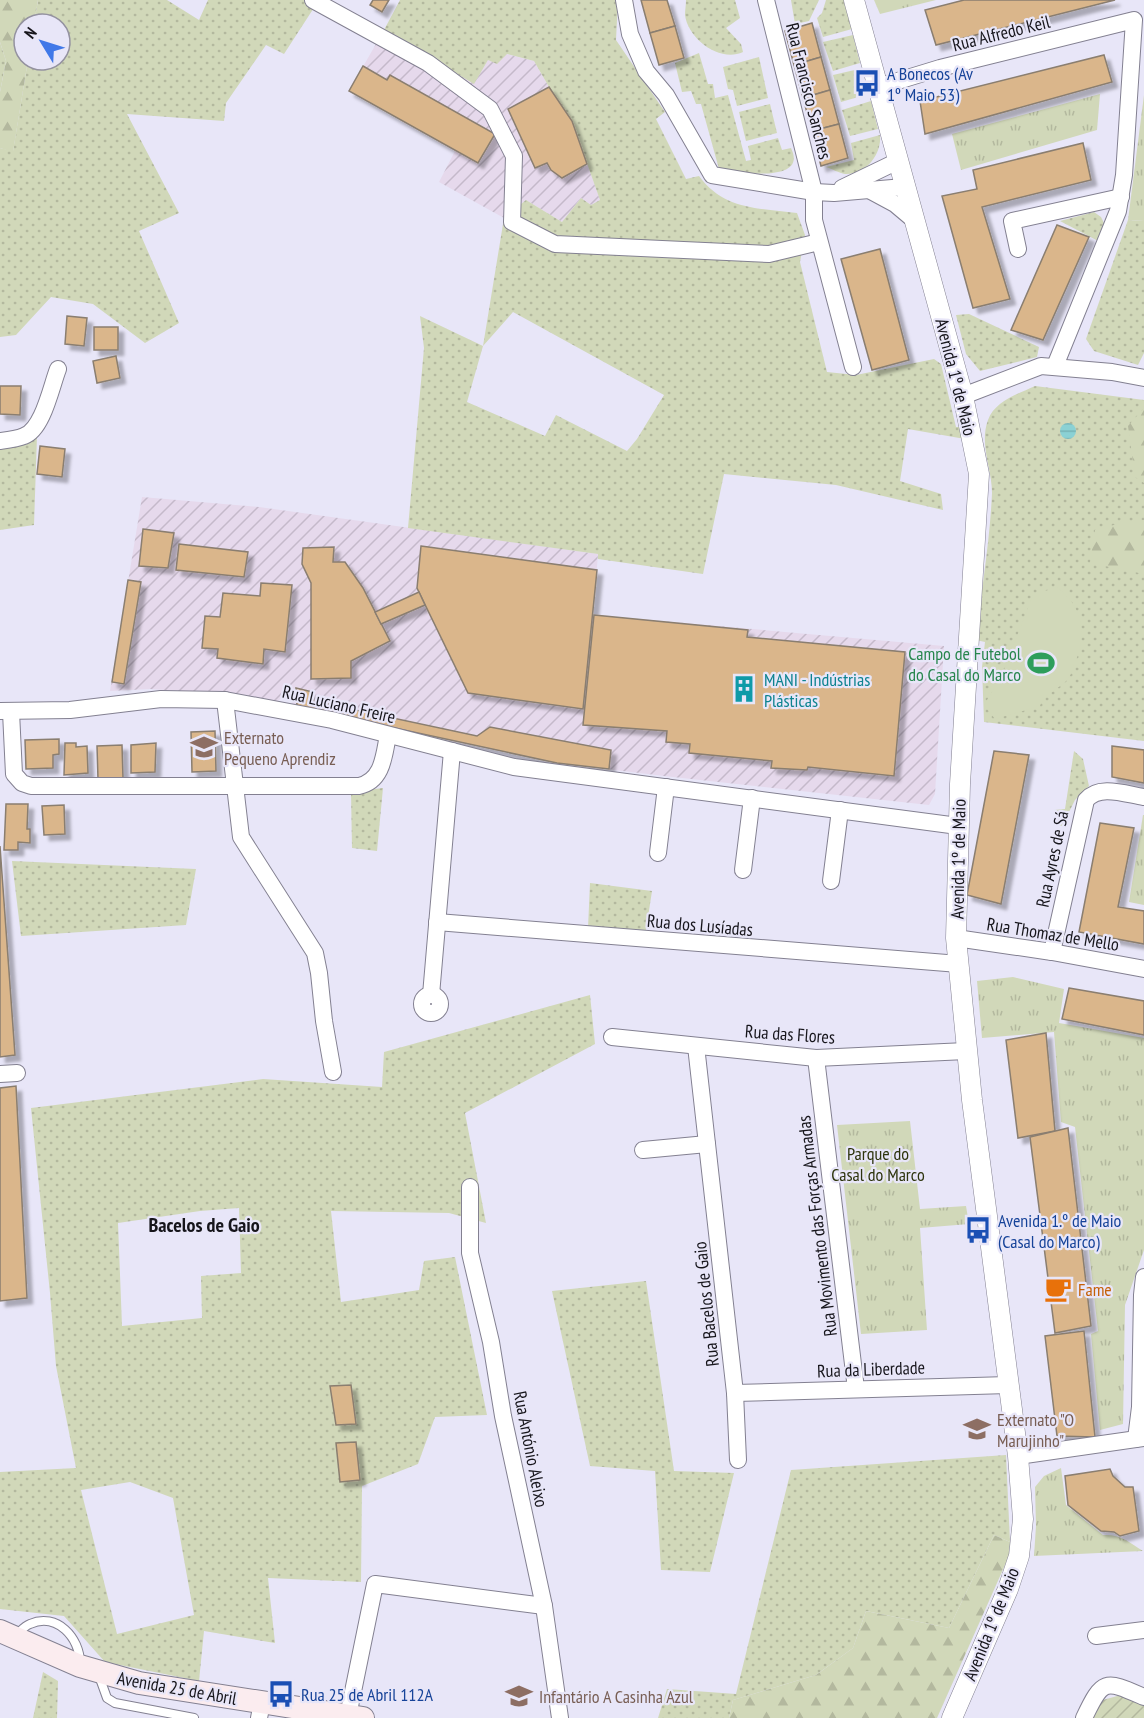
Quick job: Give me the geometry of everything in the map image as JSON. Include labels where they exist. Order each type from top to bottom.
[{"type":"main road","name":"Avenida 25 de Abril","points":[[7,1634],[89,1670],[139,1683],[261,1710],[356,1717]]},
{"type":"street","points":[[314,0],[428,63],[490,109],[514,156],[512,222],[555,244],[769,254],[819,242]]},
{"type":"street","points":[[624,0],[630,34],[646,71],[666,95],[712,175],[814,192],[834,193],[904,187]]},
{"type":"street","name":"Rua Francisco Sanches","points":[[766,0],[814,192],[814,219],[819,242],[854,367]]},
{"type":"street","name":"Avenida 1º de Maio","points":[[854,0],[963,396],[979,474],[958,826],[956,938],[966,1051],[1018,1456],[1023,1519],[1019,1556],[1008,1589],[952,1718]]},
{"type":"street","name":"Rua Alfredo Keil","points":[[878,87],[940,68],[1134,20],[1121,197]]},
{"type":"street","points":[[834,193],[898,161]]},
{"type":"street","points":[[868,190],[895,204],[914,220]]},
{"type":"street","points":[[1018,249],[1012,221],[1121,197],[1118,212],[1055,366]]},
{"type":"street","points":[[963,396],[1041,366],[1112,372],[1144,378]]},
{"type":"street","points":[[0,441],[32,432],[39,422],[58,369]]},
{"type":"street","name":"Rua Luciano Freire","points":[[6,711],[70,710],[161,699],[225,700],[332,720],[514,767],[958,826]]},
{"type":"street","points":[[225,700],[241,837],[315,953],[333,1072]]},
{"type":"street","points":[[6,711],[14,774],[22,783],[54,786],[342,787],[370,784],[382,763],[388,735]]},
{"type":"street","points":[[431,995],[452,751]]},
{"type":"street","points":[[658,853],[666,787]]},
{"type":"street","name":"Rua Ayres de Sá","points":[[1052,952],[1075,839],[1086,800],[1091,794],[1101,790],[1144,797]]},
{"type":"street","points":[[743,870],[752,798]]},
{"type":"street","points":[[831,881],[840,810]]},
{"type":"street","name":"Rua dos Lusíadas","points":[[437,922],[959,964]]},
{"type":"street","name":"Rua Thomaz de Mello","points":[[956,938],[1052,952],[1144,969]]},
{"type":"street","name":"Rua das Flores","points":[[612,1037],[816,1058],[966,1051]]},
{"type":"street","name":"Rua Bacelos de Gaio","points":[[696,1046],[735,1393],[738,1460]]},
{"type":"street","name":"Rua Movimento das Forças Armadas","points":[[816,1058],[856,1389]]},
{"type":"street","points":[[0,1074],[17,1073]]},
{"type":"street","points":[[643,1150],[707,1144]]},
{"type":"street","name":"Rua António Aleixo","points":[[470,1187],[470,1253],[491,1342],[503,1416],[544,1606],[560,1718]]},
{"type":"street","points":[[1018,1456],[1140,1439],[1144,1277]]},
{"type":"street","name":"Rua da Liberdade","points":[[735,1393],[1008,1385]]},
{"type":"street","points":[[356,1717],[375,1584],[544,1606]]},
{"type":"street","points":[[1096,1636],[1144,1630]]},
{"type":"street","points":[[1084,1718],[1096,1693],[1107,1685],[1115,1685],[1144,1698]]},
{"type":"lane","name":"Avenida 25 de Abril","points":[[89,1670],[107,1698],[115,1703],[194,1718]]},
{"type":"shaded area","points":[[384,30],[474,83],[488,60],[506,54],[534,61],[572,121],[600,200],[591,205],[581,198],[562,222],[526,200],[504,218],[439,182],[455,151],[349,91]]},
{"type":"shaded area","points":[[1065,423],[1071,423],[1076,431],[1074,437],[1065,439],[1060,434],[1060,428]]},
{"type":"shaded area","points":[[142,497],[259,507],[598,554],[593,615],[944,646],[935,794],[929,805],[557,763],[294,707],[291,701],[282,698],[276,702],[223,694],[150,689],[110,691]]},
{"type":"green space","points":[[0,0],[38,0],[36,12],[12,12],[12,72],[26,72],[13,152],[0,148],[0,92],[6,61],[0,42]]},
{"type":"green space","points":[[38,0],[167,0],[199,20],[208,0],[319,0],[284,54],[266,45],[226,103],[224,121],[127,114],[179,213],[139,231],[179,323],[145,343],[93,304],[51,297],[16,335],[0,337],[0,148],[13,151],[26,72],[72,72],[72,12],[36,12]]},
{"type":"green space","points":[[400,0],[618,0],[616,40],[665,112],[656,119],[686,179],[699,176],[719,195],[743,205],[797,213],[805,235],[800,262],[827,372],[856,375],[934,359],[941,364],[956,427],[964,427],[965,439],[908,429],[900,481],[941,494],[943,510],[836,485],[724,474],[703,574],[598,559],[598,554],[408,528],[424,348],[420,316],[483,346],[504,218],[526,200],[562,222],[581,198],[591,205],[600,200],[572,121],[534,61],[507,54],[497,64],[488,60],[474,84],[384,30]],"holes":[[[513,312],[664,395],[627,451],[556,415],[545,436],[467,402],[483,346]]]},
{"type":"green space","points":[[686,0],[735,0],[740,18],[726,28],[741,44],[743,52],[734,55],[725,54],[706,47],[687,24]]},
{"type":"green space","points":[[791,0],[819,0],[809,21],[795,24]]},
{"type":"green space","points":[[826,0],[844,0],[852,29],[823,37],[817,18],[822,13]]},
{"type":"green space","points":[[874,0],[936,0],[880,14]]},
{"type":"green space","points":[[853,35],[860,63],[833,71],[823,42]]},
{"type":"green space","points":[[0,42],[6,61],[0,92]]},
{"type":"green space","points":[[699,53],[708,84],[713,84],[715,98],[728,95],[746,161],[751,160],[748,146],[778,138],[782,150],[791,148],[794,159],[790,167],[782,171],[759,174],[726,172],[719,169],[701,104],[696,104],[691,91],[682,92],[675,63]]},
{"type":"green space","points":[[759,57],[768,98],[737,106],[733,90],[728,89],[723,67]]},
{"type":"green space","points":[[859,69],[865,95],[841,102],[833,75]]},
{"type":"green space","points":[[1100,94],[1097,130],[961,170],[952,134]]},
{"type":"green space","points":[[1144,95],[1144,221],[1128,220]]},
{"type":"green space","points":[[871,101],[878,129],[850,136],[842,110]]},
{"type":"green space","points":[[770,104],[777,133],[746,141],[739,112]]},
{"type":"green space","points":[[880,135],[875,156],[860,171],[845,174],[826,167],[854,160],[851,143]]},
{"type":"green space","points":[[1094,212],[1101,217],[1105,225],[1100,242],[1060,221]]},
{"type":"green space","points":[[1128,220],[1144,221],[1144,353],[1138,365],[1094,351],[1086,339]]},
{"type":"green space","points":[[969,314],[1039,347],[1037,357],[980,371],[966,354],[956,315]]},
{"type":"green space","points":[[1035,386],[1144,400],[1144,741],[984,722],[982,667],[985,642],[976,640],[992,493],[985,447],[986,429],[991,413],[1001,403]]},
{"type":"green space","points":[[1144,408],[1144,483],[1135,477],[1128,426]]},
{"type":"green space","points":[[37,436],[34,525],[0,530],[0,445]]},
{"type":"green space","points":[[1144,520],[1144,574],[1090,563],[1095,530],[1125,522]]},
{"type":"green space","name":"Campo de Futebol do Casal do Marco","points":[[1057,587],[1072,603],[1080,621],[1081,641],[1071,674],[1064,683],[1045,698],[1040,706],[995,719],[984,705],[1002,675],[1033,595]]},
{"type":"green space","points":[[1074,751],[1083,759],[1089,786],[1075,800],[1062,826],[1056,824],[1054,810],[1065,809]]},
{"type":"green space","points":[[383,788],[377,851],[352,848],[351,792]]},
{"type":"green space","points":[[1144,815],[1144,905],[1129,902]]},
{"type":"green space","points":[[12,861],[196,869],[186,925],[21,936]]},
{"type":"green space","points":[[590,883],[652,891],[646,930],[588,928]]},
{"type":"green space","points":[[1013,977],[1064,989],[1059,1023],[1144,1038],[1144,1250],[1125,1305],[1123,1424],[1100,1430],[1091,1334],[1098,1331],[1075,1127],[1061,1122],[1054,1032],[982,1038],[977,981]]},
{"type":"green space","points":[[590,995],[595,1044],[465,1113],[486,1223],[449,1213],[331,1211],[341,1302],[419,1290],[424,1261],[455,1257],[487,1415],[435,1417],[418,1464],[362,1486],[361,1582],[268,1578],[275,1643],[204,1631],[199,1681],[105,1662],[64,1616],[0,1609],[0,1472],[76,1468],[56,1366],[31,1108],[263,1079],[382,1087],[384,1052]],"holes":[[[239,1208],[241,1273],[201,1276],[202,1318],[122,1326],[118,1223],[200,1211]],[[130,1482],[173,1498],[194,1615],[117,1634],[81,1490]]]},
{"type":"green space","name":"Parque do Casal do Marco","points":[[910,1121],[920,1209],[966,1206],[969,1224],[920,1228],[927,1330],[861,1334],[837,1125]]},
{"type":"green space","points":[[646,1281],[674,1471],[734,1473],[710,1572],[661,1570],[655,1471],[590,1466],[552,1291]]},
{"type":"green space","points":[[1006,1455],[1010,1542],[994,1535],[949,1628],[866,1611],[853,1648],[816,1675],[733,1700],[729,1718],[658,1718],[667,1689],[736,1694],[791,1470]]},
{"type":"green space","points":[[1061,1468],[1066,1505],[1103,1535],[1119,1537],[1143,1551],[1034,1556],[1035,1487],[1044,1476]]},
{"type":"green space","points":[[994,1535],[1010,1542],[1009,1556],[937,1718],[729,1718],[733,1700],[816,1675],[853,1648],[866,1611],[949,1628]]},
{"type":"green space","points":[[43,1672],[58,1681],[57,1718],[33,1718]]},
{"type":"green space","points":[[1121,1695],[1144,1705],[1144,1718],[1091,1718],[1099,1701]]},
{"type":"building","points":[[373,0],[389,0],[382,12],[370,5]]},
{"type":"building","points":[[641,0],[667,0],[675,26],[650,33]]},
{"type":"building","points":[[964,0],[1115,0],[936,45],[925,10]]},
{"type":"building","points":[[812,23],[821,57],[794,65],[785,31]]},
{"type":"building","points":[[675,26],[684,58],[659,65],[650,33]]},
{"type":"building","points":[[1104,55],[1112,82],[925,134],[920,101]]},
{"type":"building","points":[[821,57],[830,90],[803,98],[794,65]]},
{"type":"building","points":[[363,66],[387,80],[390,75],[495,134],[478,163],[349,91]]},
{"type":"building","points":[[549,87],[572,121],[587,164],[562,178],[551,170],[547,163],[535,168],[508,109]]},
{"type":"building","points":[[830,90],[839,124],[812,131],[803,98]]},
{"type":"building","points":[[839,124],[848,158],[821,166],[812,131]]},
{"type":"building","points":[[1083,143],[1091,180],[982,207],[1010,299],[973,308],[942,196],[977,189],[973,170]]},
{"type":"building","points":[[1057,225],[1089,237],[1043,340],[1011,330]]},
{"type":"building","points":[[880,249],[909,360],[872,370],[841,259]]},
{"type":"building","points":[[67,316],[87,318],[84,346],[65,344]]},
{"type":"building","points":[[94,327],[118,327],[118,350],[94,350]]},
{"type":"building","points":[[116,356],[120,378],[97,383],[93,361]]},
{"type":"building","points":[[0,386],[21,386],[20,415],[0,414]]},
{"type":"building","points":[[40,446],[65,449],[62,477],[37,474]]},
{"type":"building","points":[[143,529],[174,533],[168,568],[139,566]]},
{"type":"building","points":[[179,544],[248,552],[244,577],[176,570]]},
{"type":"building","points":[[421,546],[597,570],[583,709],[468,693],[417,588]]},
{"type":"building","points":[[334,547],[333,562],[345,562],[363,588],[390,641],[351,661],[351,678],[311,679],[311,583],[302,564],[303,548]]},
{"type":"building","points":[[128,580],[141,582],[124,684],[112,682]]},
{"type":"building","points":[[261,583],[292,585],[285,652],[264,649],[263,664],[217,658],[218,649],[202,648],[205,616],[220,617],[223,593],[260,596]]},
{"type":"building","points":[[419,592],[425,605],[381,624],[375,612]]},
{"type":"building","name":"MANI - Indústrias Plásticas","points":[[594,615],[748,630],[747,637],[905,652],[894,776],[808,767],[807,770],[771,768],[772,761],[689,753],[690,744],[666,742],[667,731],[583,725]]},
{"type":"building","points":[[296,688],[313,692],[313,701],[477,736],[490,727],[611,750],[609,769],[557,763],[297,707]]},
{"type":"building","points":[[215,731],[216,771],[192,772],[191,732]]},
{"type":"building","points":[[59,739],[59,754],[53,755],[53,768],[26,769],[25,740]]},
{"type":"building","points":[[65,743],[76,743],[76,747],[87,746],[88,773],[64,775]]},
{"type":"building","points":[[156,743],[155,772],[131,773],[131,745]]},
{"type":"building","points":[[122,745],[123,778],[98,779],[97,746]]},
{"type":"building","points":[[1112,746],[1144,750],[1144,783],[1112,777]]},
{"type":"building","points":[[994,751],[1029,755],[1001,904],[967,895]]},
{"type":"building","points":[[6,804],[28,804],[27,829],[30,829],[30,843],[18,842],[18,850],[4,850]]},
{"type":"building","points":[[64,805],[65,834],[44,835],[42,806]]},
{"type":"building","points":[[1100,823],[1134,828],[1118,907],[1144,911],[1144,944],[1079,932]]},
{"type":"building","points":[[0,846],[15,1055],[0,1057]]},
{"type":"building","points":[[1069,988],[1144,1001],[1144,1035],[1062,1019]]},
{"type":"building","points":[[1046,1033],[1055,1131],[1018,1138],[1006,1040]]},
{"type":"building","points":[[16,1086],[27,1298],[0,1301],[0,1088]]},
{"type":"building","points":[[1068,1128],[1091,1326],[1055,1333],[1030,1137]]},
{"type":"building","points":[[1084,1331],[1095,1437],[1057,1436],[1045,1336]]},
{"type":"building","points":[[351,1385],[356,1424],[336,1425],[330,1386]]},
{"type":"building","points":[[356,1442],[360,1480],[340,1482],[336,1443]]},
{"type":"building","points":[[1110,1469],[1113,1476],[1125,1487],[1133,1487],[1139,1531],[1120,1536],[1114,1532],[1101,1531],[1068,1505],[1065,1476]]},
{"type":"place","name":"A Bonecos (Av 1º Maio 53)","points":[[867,83]]},
{"type":"place","name":"Campo de Futebol do Casal do Marco","points":[[1041,663]]},
{"type":"place","name":"MANI - Indústrias Plásticas","points":[[744,689]]},
{"type":"place","name":"Externato Pequeno Aprendiz","points":[[204,747]]},
{"type":"place","name":"Avenida 1.º de Maio (Casal do Marco)","points":[[978,1230]]},
{"type":"place","name":"Fame","points":[[1058,1289]]},
{"type":"place","name":"Externato \"O Marujinho\"","points":[[977,1429]]},
{"type":"place","name":"Rua 25 de Abril 112A","points":[[281,1694]]},
{"type":"place","name":"Infantário A Casinha Azul","points":[[519,1696]]},
{"type":"district","name":"Bacelos de Gaio","points":[[204,1225]]}]
